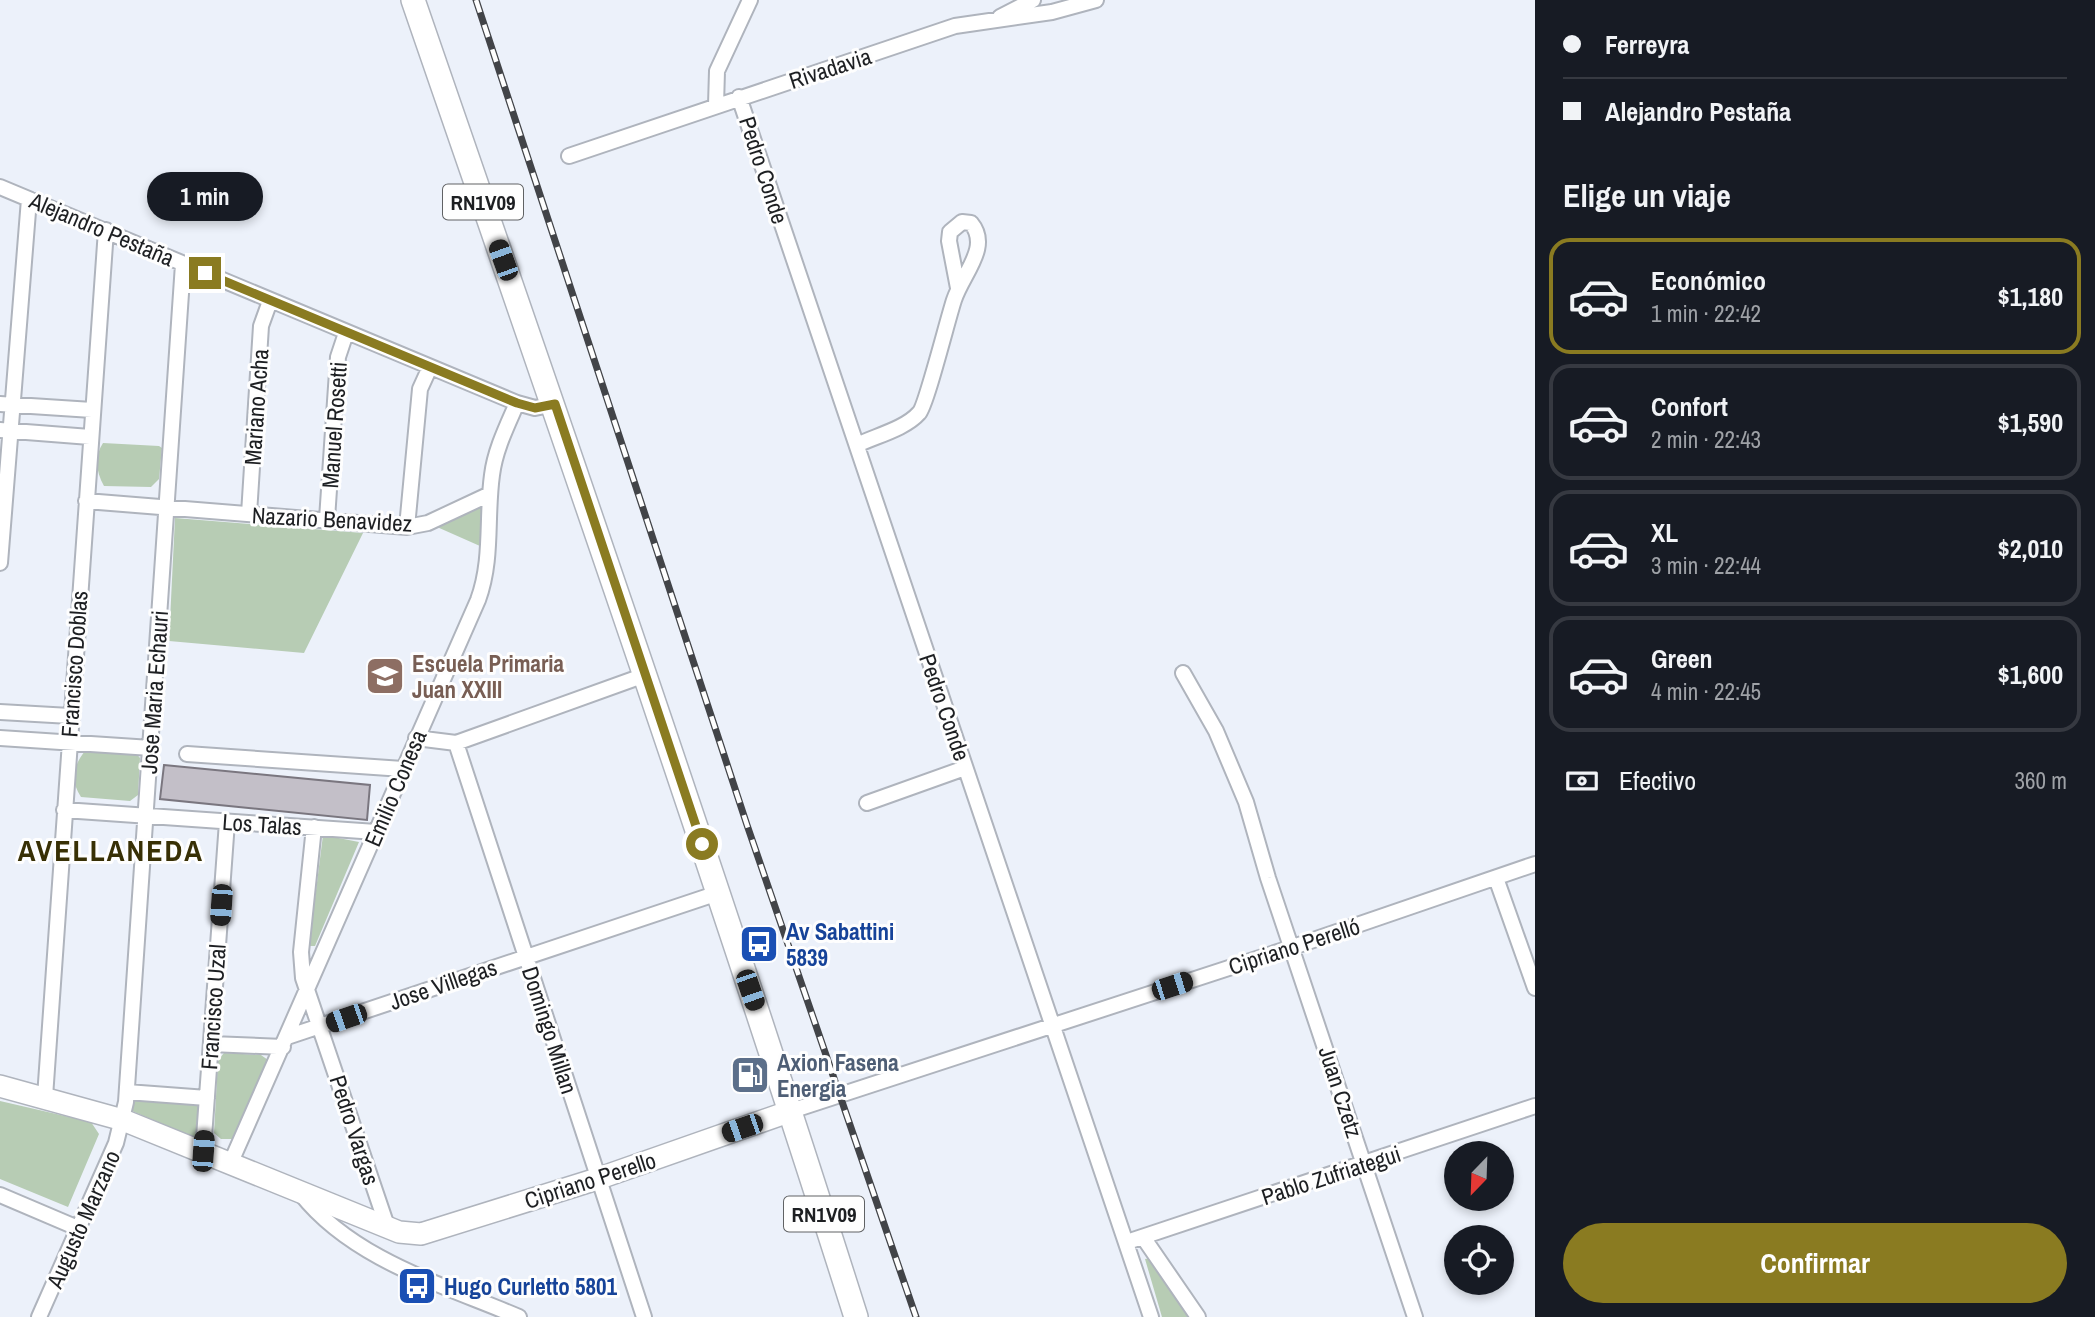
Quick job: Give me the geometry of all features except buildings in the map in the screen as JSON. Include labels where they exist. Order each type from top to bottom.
[{"type":"main road","name":"RN1V09","points":[[413,0],[555,404],[791,1111],[856,1317]]},
{"type":"main road","name":"Cipriano Perello","points":[[0,1086],[123,1120],[387,1226],[421,1234],[597,1179],[791,1111]]},
{"type":"street","points":[[716,105],[717,71],[750,0]]},
{"type":"street","points":[[997,19],[1033,0]]},
{"type":"street","name":"Rivadavia","points":[[569,156],[955,26],[1052,12],[1096,0]]},
{"type":"street","name":"Pedro Conde","points":[[739,97],[1151,1317]]},
{"type":"street","name":"Alejandro Pestaña","points":[[0,187],[517,403],[535,408],[555,404]]},
{"type":"street","points":[[0,564],[6,405],[29,199]]},
{"type":"street","name":"Francisco Doblas","points":[[45,1097],[106,230]]},
{"type":"street","name":"Jose Maria Echauri","points":[[123,1120],[183,264]]},
{"type":"street","points":[[857,445],[920,413],[958,288]]},
{"type":"street","name":"Mariano Acha","points":[[249,514],[261,326],[270,301]]},
{"type":"street","name":"Manuel Rosetti","points":[[327,519],[338,357],[346,333]]},
{"type":"street","points":[[407,527],[420,389],[430,367]]},
{"type":"street","name":"Emilio Conesa","points":[[231,1163],[485,581],[490,494],[498,446],[517,403]]},
{"type":"street","points":[[6,405],[92,410]]},
{"type":"street","points":[[5,430],[90,437]]},
{"type":"street","name":"Nazario Benavidez","points":[[86,501],[407,527],[428,523],[490,494]]},
{"type":"street","name":"Juan Czetz","points":[[1183,673],[1216,731],[1246,802],[1268,878],[1415,1317]]},
{"type":"street","points":[[416,738],[456,743],[645,675]]},
{"type":"street","points":[[0,712],[70,716]]},
{"type":"street","points":[[0,738],[150,748]]},
{"type":"street","name":"Domingo Millan","points":[[456,743],[644,1317]]},
{"type":"street","points":[[187,754],[403,769]]},
{"type":"street","points":[[867,803],[965,768]]},
{"type":"street","name":"Los Talas","points":[[64,810],[376,832]]},
{"type":"street","name":"Francisco Uzal","points":[[203,1151],[226,821]]},
{"type":"street","points":[[307,994],[301,952],[314,827]]},
{"type":"street","name":"Cipriano Perelló","points":[[791,1111],[1293,947],[1535,864]]},
{"type":"street","points":[[1496,877],[1535,988]]},
{"type":"street","name":"Jose Villegas","points":[[211,1044],[285,1042],[320,1027],[526,955],[718,893]]},
{"type":"street","name":"Pedro Vargas","points":[[307,994],[387,1226]]},
{"type":"street","points":[[127,1092],[207,1098]]},
{"type":"street","name":"Pablo Zufriategui","points":[[1127,1242],[1535,1106]]},
{"type":"street","name":"Augusto Marzano","points":[[39,1317],[80,1229],[123,1120]]},
{"type":"street","points":[[296,1189],[334,1229],[374,1253],[519,1317]]},
{"type":"street","points":[[0,1195],[80,1229]]},
{"type":"street","points":[[1143,1237],[1199,1317]]},
{"type":"green space","points":[[103,443],[159,446],[162,448],[159,479],[151,487],[104,486],[97,464]]},
{"type":"green space","points":[[490,494],[489,550],[428,523]]},
{"type":"green space","points":[[175,518],[363,533],[304,653],[169,641]]},
{"type":"green space","points":[[85,751],[135,752],[140,758],[138,795],[130,801],[81,797],[75,785],[74,774]]},
{"type":"green space","points":[[323,835],[359,842],[315,946],[309,946]]},
{"type":"green space","points":[[224,1053],[261,1055],[268,1060],[233,1139],[221,1139],[214,1133],[218,1060]]},
{"type":"green space","points":[[138,1098],[196,1103],[200,1108],[197,1134],[193,1137],[132,1111],[131,1100]]},
{"type":"green space","points":[[0,1101],[91,1122],[99,1134],[68,1207],[0,1179]]},
{"type":"green space","points":[[1152,1258],[1190,1317],[1162,1317],[1145,1259]]},
{"type":"railway","points":[[476,0],[747,825],[916,1317]]},
{"type":"place","name":"Escuela Primaria Juan XXIII","points":[[385,676]]},
{"type":"place","name":"Av Sabattini 5839","points":[[759,944]]},
{"type":"place","name":"Axion Fasena Energia","points":[[750,1075]]},
{"type":"place","name":"Hugo Curletto 5801","points":[[417,1286]]},
{"type":"district","name":"AVELLANEDA","points":[[111,850]]},
{"type":"route","points":[[205,273],[517,403],[535,408],[555,404],[702,844]]}]
